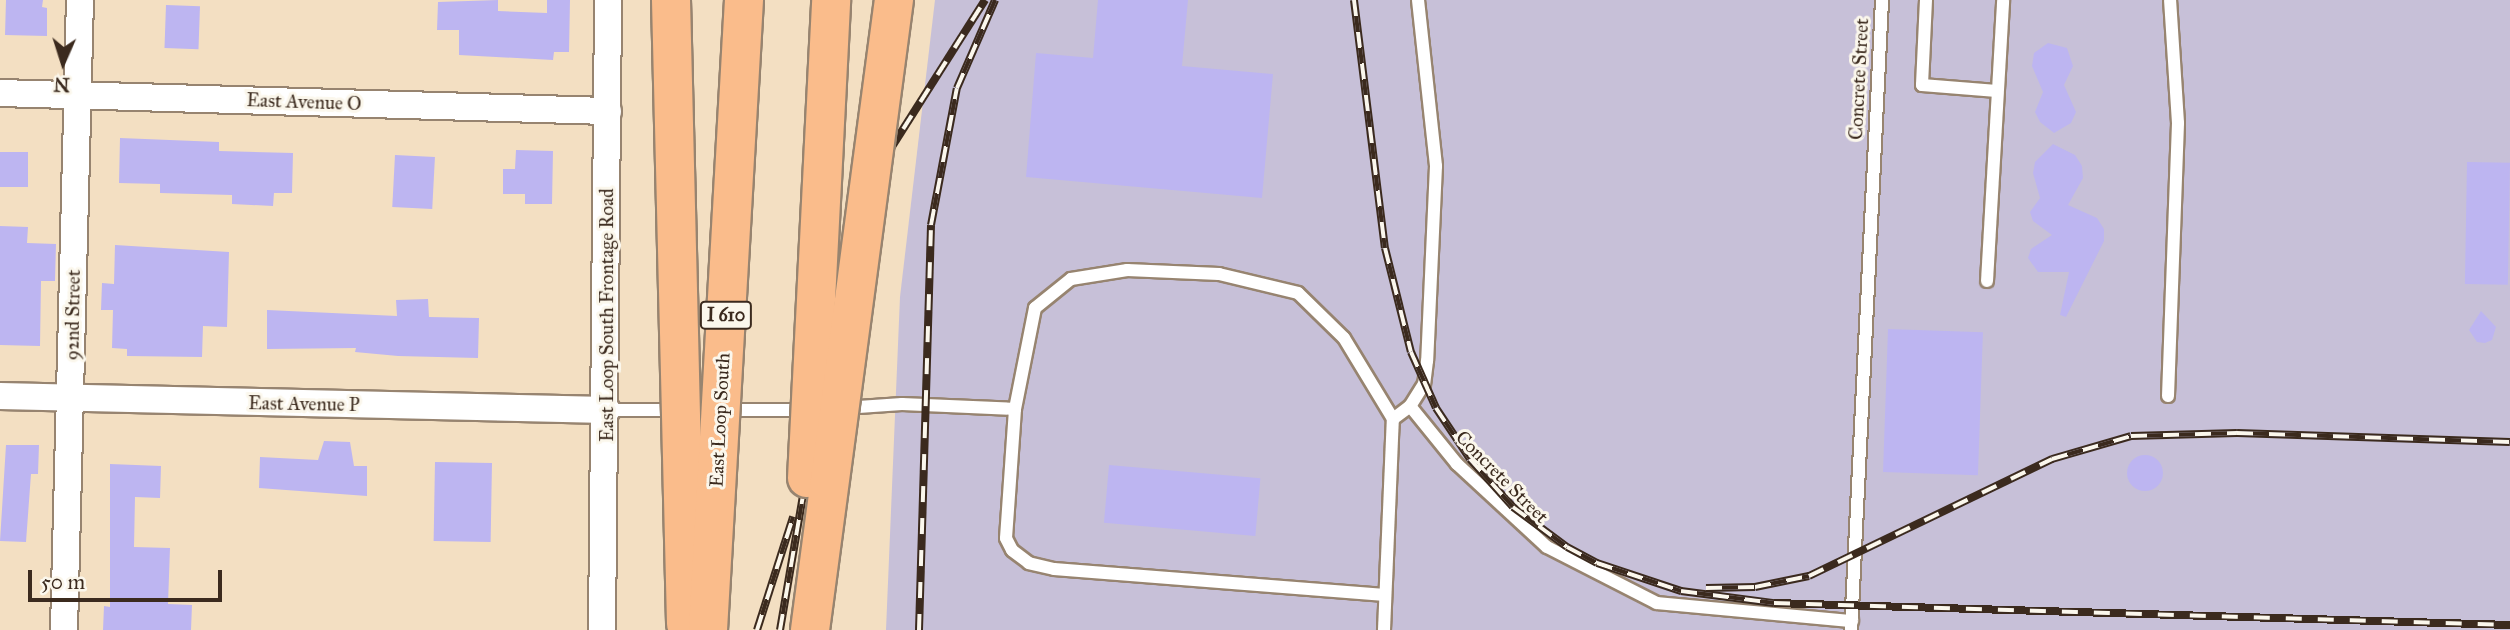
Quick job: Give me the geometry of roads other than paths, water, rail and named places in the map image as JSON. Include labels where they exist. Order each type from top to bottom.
[{"type":"highway","points":[[671,0],[686,630]]},
{"type":"highway","name":"East Loop South","points":[[708,630],[744,0]]},
{"type":"highway","points":[[800,630],[831,0]]},
{"type":"highway","points":[[810,630],[894,0]]},
{"type":"street","name":"92nd Street","points":[[64,630],[80,0]]},
{"type":"street","name":"East Loop South Frontage Road","points":[[602,630],[607,410],[608,0]]},
{"type":"street","name":"East Avenue O","points":[[0,93],[608,111]]},
{"type":"street","name":"East Avenue P","points":[[0,396],[607,410]]},
{"type":"lane","points":[[1393,419],[1410,406],[1424,384],[1427,360],[1436,166],[1418,0]]},
{"type":"lane","name":"Concrete Street","points":[[1410,406],[1457,464],[1547,547],[1657,603],[1852,625],[1882,0]]},
{"type":"lane","points":[[1926,0],[1922,85],[1997,91]]},
{"type":"lane","points":[[1987,281],[2003,0]]},
{"type":"lane","points":[[2168,396],[2178,123],[2170,0]]},
{"type":"lane","points":[[1384,630],[1393,419],[1344,338],[1298,293],[1219,274],[1127,270],[1071,279],[1035,308],[1015,409],[1006,538],[1012,550],[1029,563],[1054,569],[1385,595]]},
{"type":"lane","points":[[607,410],[820,410],[902,404],[1015,409]]},
{"type":"railway","points":[[780,630],[838,292],[855,228],[886,156],[985,0]]},
{"type":"railway","points":[[919,630],[931,225],[957,88],[995,0]]},
{"type":"railway","points":[[1354,0],[1385,248],[1411,352],[1436,408],[1470,459],[1513,507],[1567,547],[1597,563],[1681,591],[1774,603],[2510,625]]},
{"type":"railway","points":[[1706,588],[1755,587],[1809,576],[2052,459],[2131,436],[2237,433],[2510,442]]},
{"type":"railway","points":[[757,630],[793,517]]}]
